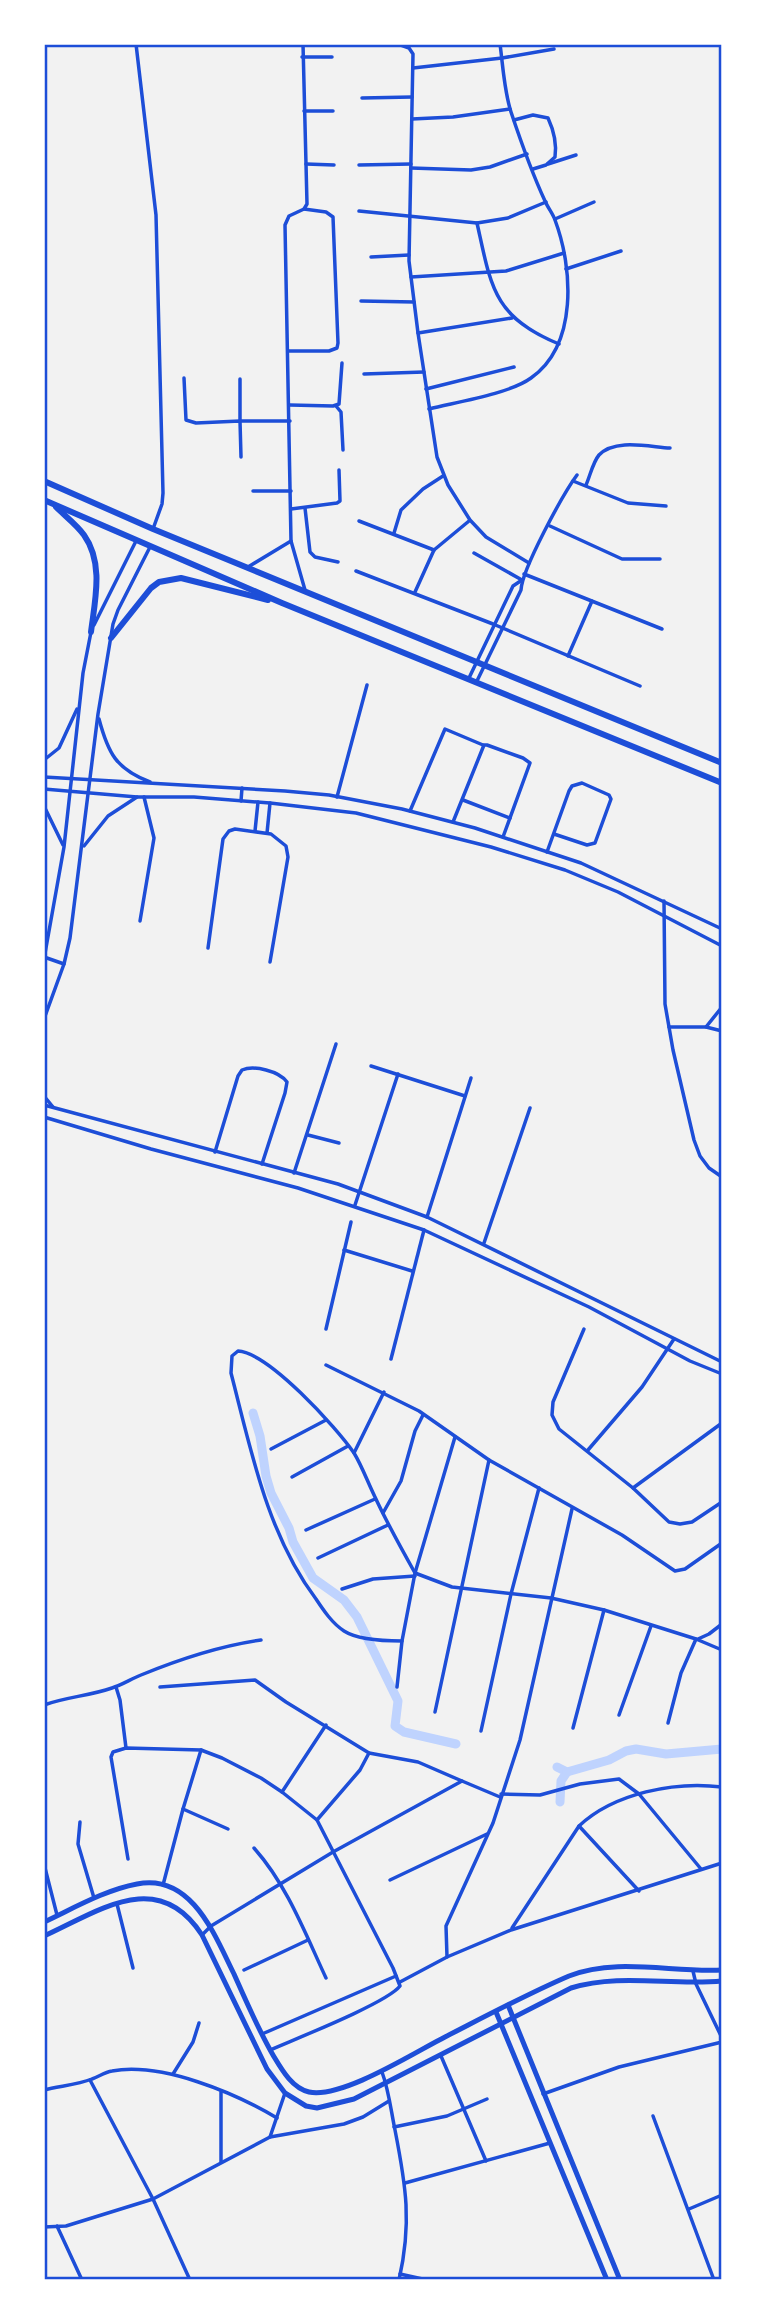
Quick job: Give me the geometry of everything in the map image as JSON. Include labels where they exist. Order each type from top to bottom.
[{"type":"main road","points":[[44,481],[153,529],[722,763]]},
{"type":"main road","points":[[44,500],[282,603],[722,783]]},
{"type":"main road","points":[[52,503],[81,531],[94,554],[96,578],[90,632]]},
{"type":"main road","points":[[111,638],[151,588],[166,580],[181,578],[282,603]]},
{"type":"street","points":[[136,44],[156,215],[163,493],[162,505],[153,529]]},
{"type":"street","points":[[303,44],[307,201],[304,209]]},
{"type":"street","points":[[398,44],[409,48],[413,54],[411,277],[437,457],[443,477],[470,520],[486,537],[529,563]]},
{"type":"street","points":[[429,409],[516,386],[532,377],[559,344],[566,305],[564,253],[555,219],[510,108],[500,44]]},
{"type":"street","points":[[413,68],[554,49]]},
{"type":"street","points":[[302,57],[332,57]]},
{"type":"street","points":[[362,98],[412,97]]},
{"type":"street","points":[[411,119],[453,117],[510,108]]},
{"type":"street","points":[[304,111],[333,111]]},
{"type":"street","points":[[514,120],[533,116],[548,118],[556,145],[555,157],[546,165]]},
{"type":"street","points":[[359,165],[471,170],[490,167],[527,154]]},
{"type":"street","points":[[533,169],[576,155]]},
{"type":"street","points":[[306,164],[334,165]]},
{"type":"street","points":[[359,211],[477,223],[508,218],[546,202]]},
{"type":"street","points":[[555,219],[594,202]]},
{"type":"street","points":[[288,351],[329,351],[337,348],[333,217],[326,212],[304,209],[289,216],[286,221],[288,351],[290,405],[292,541],[305,592]]},
{"type":"street","points":[[477,223],[488,272],[497,297],[513,318],[559,344]]},
{"type":"street","points":[[566,269],[621,251]]},
{"type":"street","points":[[411,277],[506,271],[564,253]]},
{"type":"street","points":[[371,257],[410,255]]},
{"type":"street","points":[[361,301],[414,302]]},
{"type":"street","points":[[418,333],[513,318]]},
{"type":"street","points":[[336,406],[339,404],[342,363]]},
{"type":"street","points":[[426,389],[514,367]]},
{"type":"street","points":[[364,374],[424,372]]},
{"type":"street","points":[[184,378],[187,420],[290,421]]},
{"type":"street","points":[[240,379],[241,457]]},
{"type":"street","points":[[290,405],[336,406],[341,412],[342,450]]},
{"type":"street","points":[[586,485],[595,461],[606,450],[616,446],[670,448]]},
{"type":"street","points":[[291,509],[334,505],[340,501],[339,470]]},
{"type":"street","points":[[476,683],[521,590],[529,563],[577,475]]},
{"type":"street","points":[[394,534],[401,510],[423,489],[443,477]]},
{"type":"street","points":[[573,481],[628,503],[666,506]]},
{"type":"street","points":[[253,491],[291,491]]},
{"type":"street","points":[[305,508],[310,552],[315,557],[338,562]]},
{"type":"street","points":[[415,592],[434,550],[470,520]]},
{"type":"street","points":[[359,521],[434,550]]},
{"type":"street","points":[[550,526],[622,559],[660,559]]},
{"type":"street","points":[[64,964],[44,958],[64,847],[79,704],[90,632],[136,539]]},
{"type":"street","points":[[247,568],[292,541]]},
{"type":"street","points":[[44,1019],[64,964],[70,938],[98,714],[111,638],[118,610],[151,545]]},
{"type":"street","points":[[474,553],[522,580]]},
{"type":"street","points":[[356,571],[415,592],[640,686]]},
{"type":"street","points":[[524,574],[662,629]]},
{"type":"street","points":[[468,679],[513,586],[522,580]]},
{"type":"street","points":[[568,656],[592,601]]},
{"type":"street","points":[[337,796],[367,685]]},
{"type":"street","points":[[44,760],[59,748],[79,704]]},
{"type":"street","points":[[98,714],[106,744],[113,758],[137,777],[152,783]]},
{"type":"street","points":[[410,811],[445,729],[530,763],[503,837]]},
{"type":"street","points":[[453,822],[484,745]]},
{"type":"street","points":[[44,777],[337,796],[410,811],[503,837],[581,863],[722,929]]},
{"type":"street","points":[[547,852],[572,786],[582,783],[609,795],[611,799],[594,843],[587,845],[554,834]]},
{"type":"street","points":[[241,801],[242,788]]},
{"type":"street","points":[[44,789],[137,797],[258,802],[356,813],[491,847],[565,870],[618,892],[722,946]]},
{"type":"street","points":[[83,848],[108,816],[137,797]]},
{"type":"street","points":[[140,921],[154,838],[144,797]]},
{"type":"street","points":[[463,799],[510,818]]},
{"type":"street","points":[[255,832],[258,802]]},
{"type":"street","points":[[267,833],[270,803]]},
{"type":"street","points":[[44,806],[64,847]]},
{"type":"street","points":[[208,948],[223,839],[234,829],[267,833],[286,846],[288,857],[270,962]]},
{"type":"street","points":[[664,901],[664,974],[668,1027],[694,1140],[700,1156],[709,1168],[722,1177]]},
{"type":"street","points":[[706,1027],[722,1007]]},
{"type":"street","points":[[668,1027],[706,1027],[722,1031]]},
{"type":"street","points":[[294,1173],[335,1044]]},
{"type":"street","points":[[371,1066],[466,1096]]},
{"type":"street","points":[[215,1152],[238,1076],[242,1070],[253,1068],[282,1076],[287,1082],[262,1164]]},
{"type":"street","points":[[355,1206],[398,1074]]},
{"type":"street","points":[[427,1217],[471,1079]]},
{"type":"street","points":[[44,1096],[54,1108]]},
{"type":"street","points":[[44,1105],[360,1192],[427,1217],[722,1362]]},
{"type":"street","points":[[484,1243],[530,1108]]},
{"type":"street","points":[[44,1117],[298,1188],[424,1230],[589,1307],[667,1349],[722,1374]]},
{"type":"street","points":[[308,1135],[339,1143]]},
{"type":"street","points":[[326,1329],[351,1222]]},
{"type":"street","points":[[391,1359],[424,1230]]},
{"type":"street","points":[[344,1250],[412,1271]]},
{"type":"street","points":[[584,1329],[551,1409],[554,1423],[633,1488],[657,1513],[674,1524],[692,1522],[722,1502]]},
{"type":"street","points":[[587,1450],[642,1387],[674,1339]]},
{"type":"street","points":[[402,1641],[346,1633],[332,1621],[309,1591],[280,1536],[266,1501],[231,1373],[232,1356],[238,1352],[247,1352],[257,1356],[281,1375],[348,1446],[415,1574]]},
{"type":"street","points":[[326,1365],[384,1392],[423,1415],[489,1460],[635,1543],[675,1571],[685,1569],[722,1544]]},
{"type":"street","points":[[354,1454],[384,1392]]},
{"type":"street","points":[[383,1513],[401,1481],[415,1431],[423,1415]]},
{"type":"street","points":[[271,1450],[326,1420]]},
{"type":"street","points":[[633,1488],[722,1423]]},
{"type":"street","points":[[397,1687],[402,1641],[415,1574],[455,1437]]},
{"type":"street","points":[[292,1477],[348,1446]]},
{"type":"street","points":[[435,1712],[489,1460]]},
{"type":"street","points":[[481,1731],[511,1594],[540,1487]]},
{"type":"street","points":[[306,1530],[375,1499]]},
{"type":"street","points":[[447,1957],[446,1926],[489,1833],[520,1740],[572,1509]]},
{"type":"street","points":[[318,1558],[388,1524]]},
{"type":"street","points":[[342,1589],[373,1579],[415,1574],[461,1588],[551,1598],[604,1610],[722,1650]]},
{"type":"street","points":[[573,1728],[604,1610]]},
{"type":"street","points":[[696,1639],[706,1636],[722,1624]]},
{"type":"street","points":[[620,1715],[651,1626]]},
{"type":"street","points":[[668,1723],[681,1674],[696,1639]]},
{"type":"street","points":[[44,1705],[67,1697],[79,1697],[116,1687],[140,1675],[218,1647],[261,1640]]},
{"type":"street","points":[[160,1687],[255,1680],[369,1753],[418,1762],[500,1795],[540,1795],[577,1784],[616,1779],[622,1781],[639,1794],[701,1869]]},
{"type":"street","points":[[116,1687],[126,1748]]},
{"type":"street","points":[[282,1792],[326,1725]]},
{"type":"street","points":[[128,1859],[111,1757],[113,1752],[126,1748],[201,1750],[241,1768],[282,1792],[317,1819],[400,1982]]},
{"type":"street","points":[[163,1885],[201,1750]]},
{"type":"street","points":[[317,1819],[360,1770],[369,1753]]},
{"type":"street","points":[[202,1934],[333,1852],[462,1781]]},
{"type":"street","points":[[511,1930],[579,1826],[593,1813],[613,1801],[639,1794],[701,1784],[721,1788]]},
{"type":"street","points":[[183,1809],[228,1829]]},
{"type":"street","points":[[80,1822],[78,1844],[94,1898]]},
{"type":"street","points":[[579,1826],[639,1891]]},
{"type":"street","points":[[390,1880],[489,1833]]},
{"type":"street","points":[[254,1848],[281,1885],[326,1978]]},
{"type":"street","points":[[270,2050],[377,2001],[397,1990],[400,1982],[447,1957],[511,1930],[722,1863]]},
{"type":"street","points":[[44,1864],[57,1915]]},
{"type":"street","points":[[44,1922],[94,1898],[138,1884],[163,1885],[194,1904],[211,1926],[270,2050],[287,2077],[307,2092],[323,2092],[357,2083],[572,1975],[625,1967],[722,1970]]},
{"type":"street","points":[[44,1936],[117,1904],[147,1897],[166,1901],[183,1911],[202,1934],[267,2069],[285,2093],[306,2106],[317,2108],[354,2099],[571,1988],[599,1981],[626,1979],[696,1984],[722,1981]]},
{"type":"street","points":[[117,1904],[133,1968]]},
{"type":"street","points":[[244,1970],[308,1940]]},
{"type":"street","points":[[543,2094],[619,2067],[722,2040],[696,1984],[694,1971]]},
{"type":"street","points":[[262,2034],[396,1976]]},
{"type":"street","points":[[508,2005],[620,2280]]},
{"type":"street","points":[[496,2012],[607,2280]]},
{"type":"street","points":[[173,2074],[193,2042],[199,2023]]},
{"type":"street","points":[[440,2054],[486,2161]]},
{"type":"street","points":[[381,2070],[405,2183],[407,2224],[399,2280]]},
{"type":"street","points":[[44,2090],[90,2080],[110,2071],[155,2071],[173,2074],[252,2103],[277,2118]]},
{"type":"street","points":[[90,2080],[153,2199],[190,2280]]},
{"type":"street","points":[[221,2092],[221,2162]]},
{"type":"street","points":[[270,2137],[285,2093]]},
{"type":"street","points":[[394,2127],[438,2118],[487,2099]]},
{"type":"street","points":[[44,2227],[100,2216],[153,2199],[270,2137],[344,2124],[389,2101]]},
{"type":"street","points":[[653,2116],[714,2280]]},
{"type":"street","points":[[405,2183],[562,2139]]},
{"type":"street","points":[[689,2209],[722,2195]]},
{"type":"street","points":[[57,2226],[82,2280]]},
{"type":"street","points":[[400,2274],[427,2280]]},
{"type":"street","points":[[246,2280],[273,2280]]},
{"type":"waterway","points":[[253,1413],[271,1493],[293,1542],[313,1578],[344,1600],[357,1617],[398,1701],[395,1726],[404,1732],[456,1744]]},
{"type":"waterway","points":[[567,1772],[636,1749],[666,1754],[722,1749]]},
{"type":"waterway","points":[[557,1767],[567,1772],[561,1781],[560,1802]]}]
